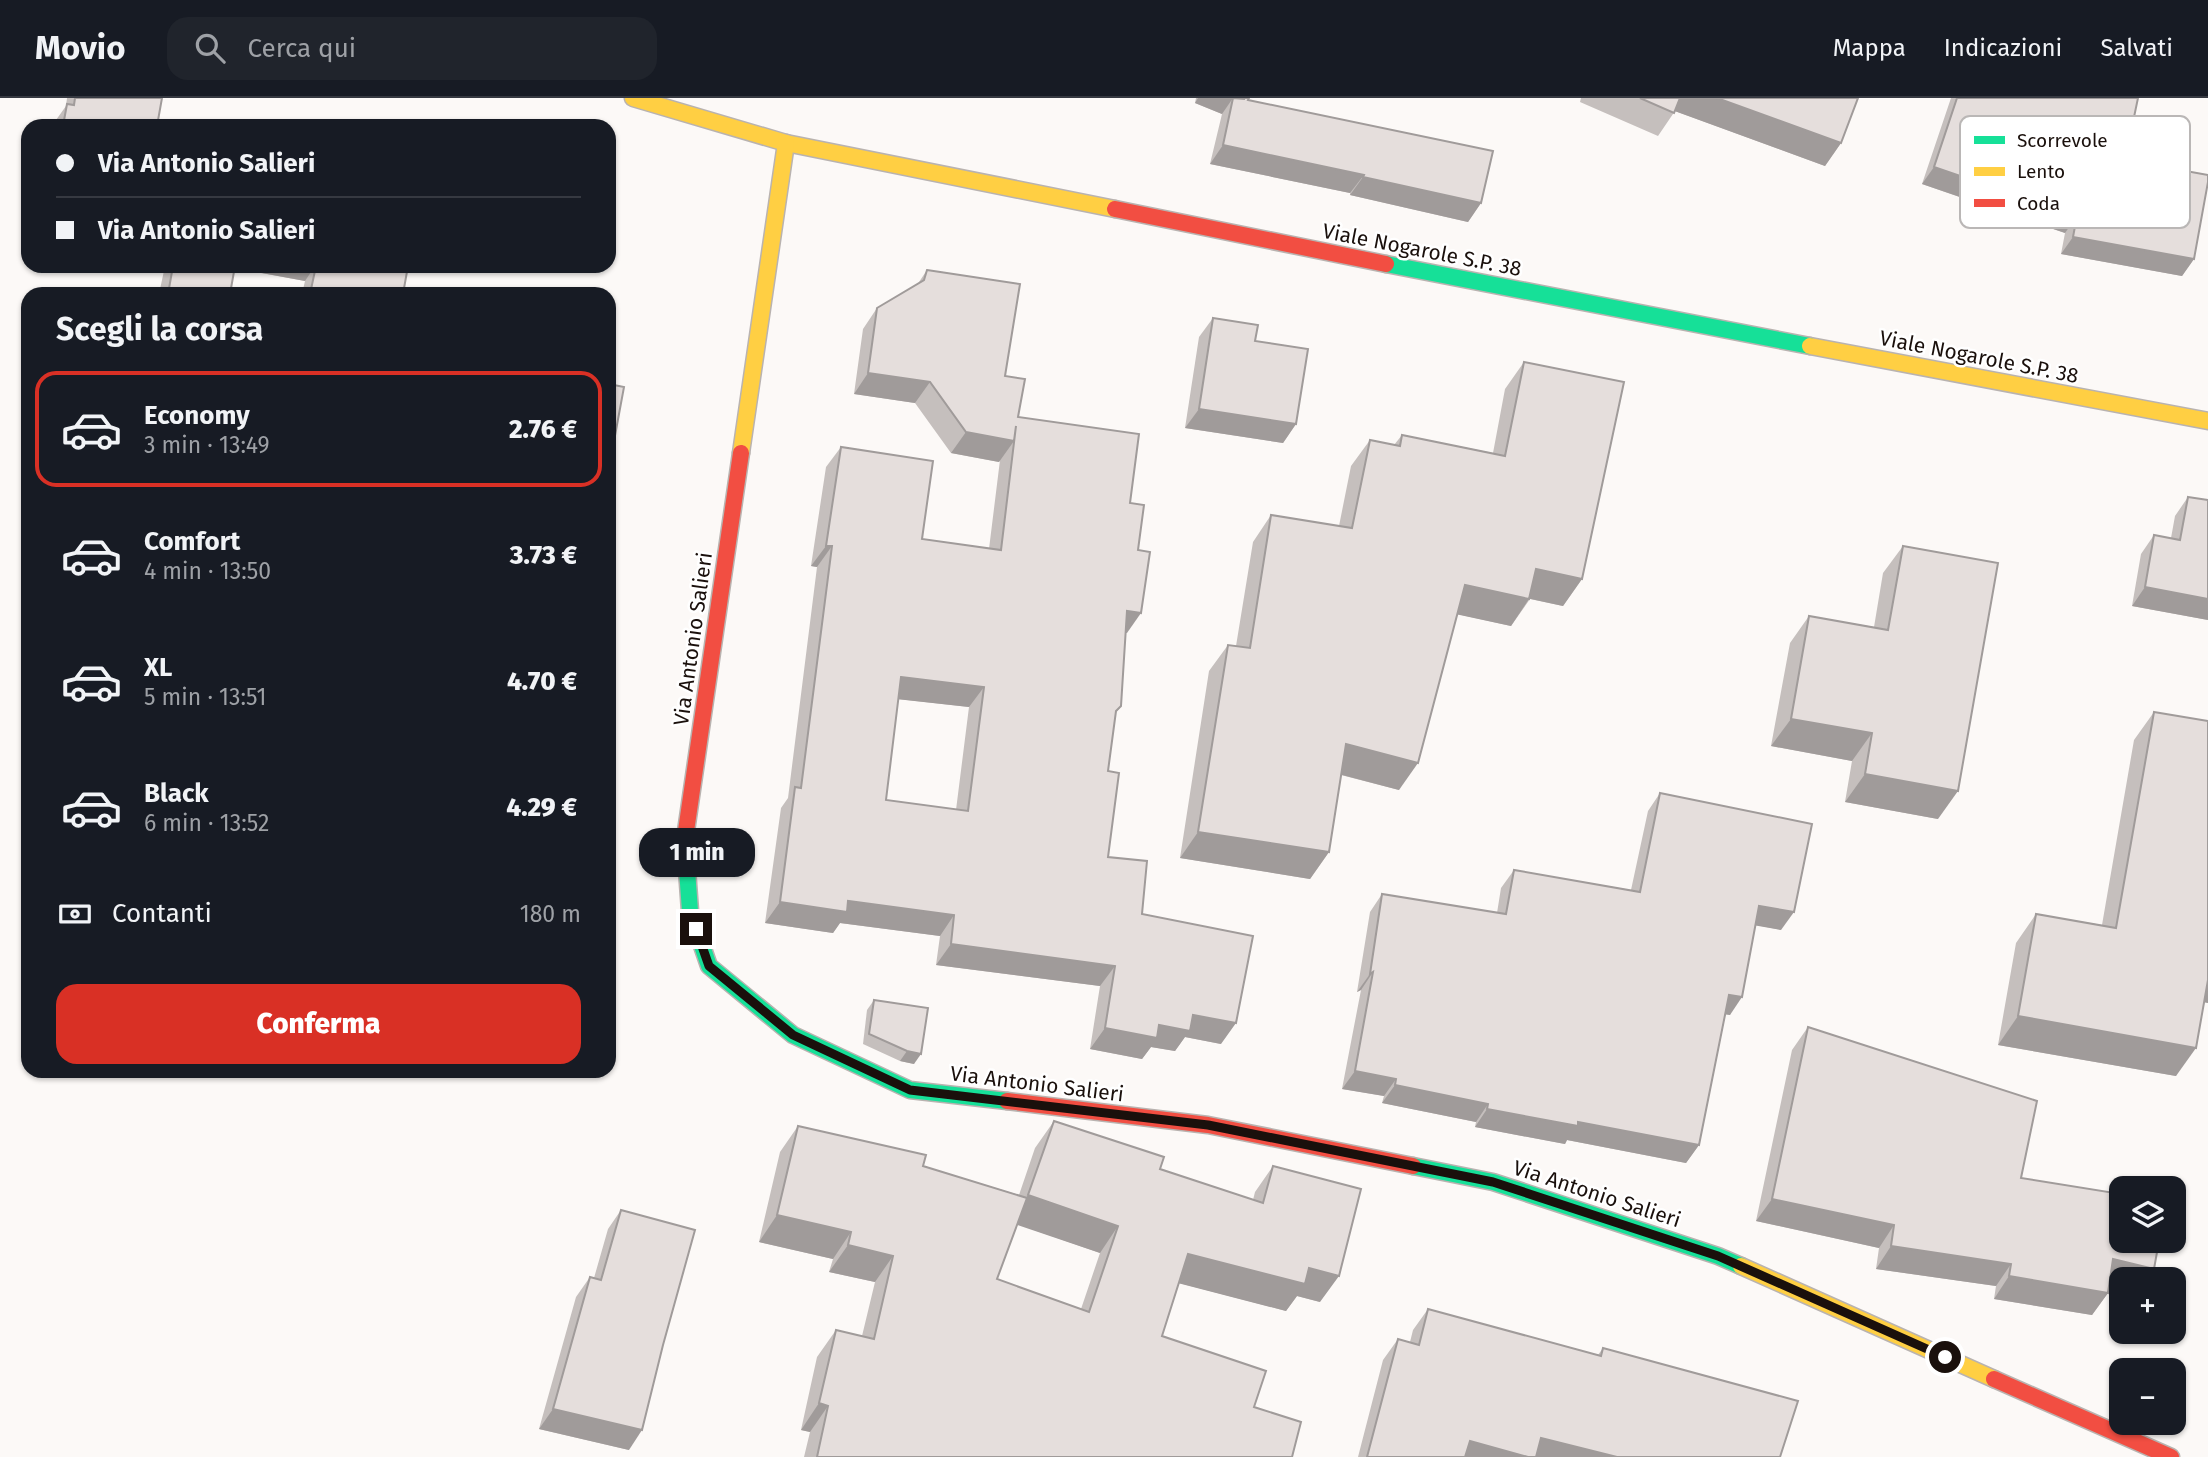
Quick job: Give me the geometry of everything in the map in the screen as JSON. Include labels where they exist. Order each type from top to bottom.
[{"type":"street","name":"Viale Nogarole S.P. 38","points":[[633,98],[786,144],[1590,305],[2208,421]]},
{"type":"street","name":"Via Antonio Salieri","points":[[786,144],[685,838],[690,911],[709,966],[793,1035],[910,1090],[1208,1125],[1493,1182],[1718,1256],[2171,1457]]},
{"type":"building","points":[[75,98],[162,98],[158,119],[64,119],[67,104],[74,105]]},
{"type":"building","points":[[1233,98],[1249,98],[1248,100],[1493,151],[1481,203],[1223,145]]},
{"type":"building","points":[[1640,98],[1680,98],[1674,113]]},
{"type":"building","points":[[1717,98],[1858,98],[1841,143]]},
{"type":"building","points":[[1957,98],[2138,98],[2134,116],[1960,116],[1960,176],[1934,167]]},
{"type":"building","points":[[2190,172],[2208,175],[2194,259],[2073,237],[2075,228],[2190,228]]},
{"type":"building","points":[[927,270],[1020,284],[1005,376],[1025,379],[1018,417],[1139,434],[1130,503],[1144,505],[1138,550],[1150,552],[1141,613],[1127,611],[1121,706],[1116,711],[1108,771],[1119,773],[1108,857],[1147,861],[1142,914],[1253,936],[1236,1023],[1193,1015],[1190,1031],[1159,1025],[1157,1038],[1105,1028],[1115,966],[951,944],[954,915],[848,901],[847,912],[780,902],[795,787],[801,788],[832,546],[826,546],[841,447],[933,461],[922,539],[1001,550],[1016,426],[1014,441],[966,432],[930,382],[868,373],[877,308],[924,280]],"holes":[[[901,677],[984,687],[968,811],[886,800]]]},
{"type":"building","points":[[172,273],[234,273],[231,287],[169,287]]},
{"type":"building","points":[[314,273],[407,273],[404,287],[312,287]]},
{"type":"building","points":[[1213,318],[1258,325],[1255,341],[1308,349],[1296,424],[1199,409]]},
{"type":"building","points":[[1524,362],[1624,382],[1582,579],[1536,569],[1529,599],[1465,585],[1418,763],[1346,744],[1329,852],[1198,832],[1228,645],[1250,648],[1271,515],[1352,528],[1370,440],[1400,446],[1402,435],[1505,456]]},
{"type":"building","points":[[616,385],[624,387],[616,430]]},
{"type":"building","points":[[2188,497],[2208,500],[2208,599],[2145,587],[2154,535],[2180,540]]},
{"type":"building","points":[[1903,546],[1998,563],[1958,791],[1865,774],[1872,733],[1791,719],[1809,616],[1888,630]]},
{"type":"building","points":[[2154,712],[2208,721],[2208,980],[2196,1048],[2018,1016],[2036,914],[2116,928]]},
{"type":"building","points":[[1660,793],[1812,824],[1794,912],[1759,906],[1742,997],[1729,995],[1699,1145],[1578,1122],[1578,1126],[1487,1109],[1488,1104],[1395,1085],[1396,1079],[1355,1071],[1373,972],[1370,974],[1382,894],[1506,914],[1514,870],[1640,892]]},
{"type":"building","points":[[874,1000],[928,1008],[921,1054],[907,1051],[869,1034]]},
{"type":"building","points":[[1808,1027],[2037,1101],[2021,1178],[2109,1192],[2109,1253],[2157,1253],[2154,1267],[2113,1259],[2112,1267],[2109,1267],[2108,1293],[2009,1276],[2011,1264],[1891,1246],[1894,1225],[1772,1199]]},
{"type":"building","points":[[1054,1121],[1164,1157],[1160,1169],[1263,1203],[1273,1166],[1361,1189],[1339,1276],[1309,1268],[1305,1284],[1188,1254],[1162,1336],[1266,1371],[1254,1407],[1301,1422],[1292,1457],[817,1457],[828,1406],[819,1403],[836,1330],[874,1339],[893,1256],[848,1245],[851,1232],[777,1215],[798,1126],[926,1155],[923,1166],[1027,1198],[997,1279],[1089,1312],[1118,1226],[1028,1195]]},
{"type":"building","points":[[621,1210],[695,1230],[642,1430],[553,1409],[590,1277],[601,1280]]},
{"type":"building","points":[[1428,1309],[1601,1356],[1603,1348],[1798,1401],[1780,1457],[1617,1457],[1541,1438],[1536,1457],[1470,1441],[1465,1457],[1367,1457],[1398,1339],[1419,1345]]},
{"type":"traffic: fast","points":[[1386,264],[1810,346]]},
{"type":"traffic: fast","points":[[686,856],[690,911],[709,966],[793,1035],[910,1090],[1007,1101]]},
{"type":"traffic: fast","points":[[1413,1166],[1493,1182],[1741,1266]]},
{"type":"traffic: slow","points":[[633,98],[786,143],[1115,209]]},
{"type":"traffic: slow","points":[[741,453],[786,143]]},
{"type":"traffic: slow","points":[[1810,346],[2208,421]]},
{"type":"traffic: slow","points":[[1741,1266],[1994,1379]]},
{"type":"traffic: jam","points":[[1115,209],[1386,264]]},
{"type":"traffic: jam","points":[[686,856],[685,838],[741,453]]},
{"type":"traffic: jam","points":[[1007,1101],[1208,1125],[1413,1166]]},
{"type":"traffic: jam","points":[[1994,1379],[2171,1457]]},
{"type":"route","points":[[696,929],[709,966],[793,1035],[910,1090],[1208,1125],[1493,1182],[1718,1256],[1945,1357]]}]
